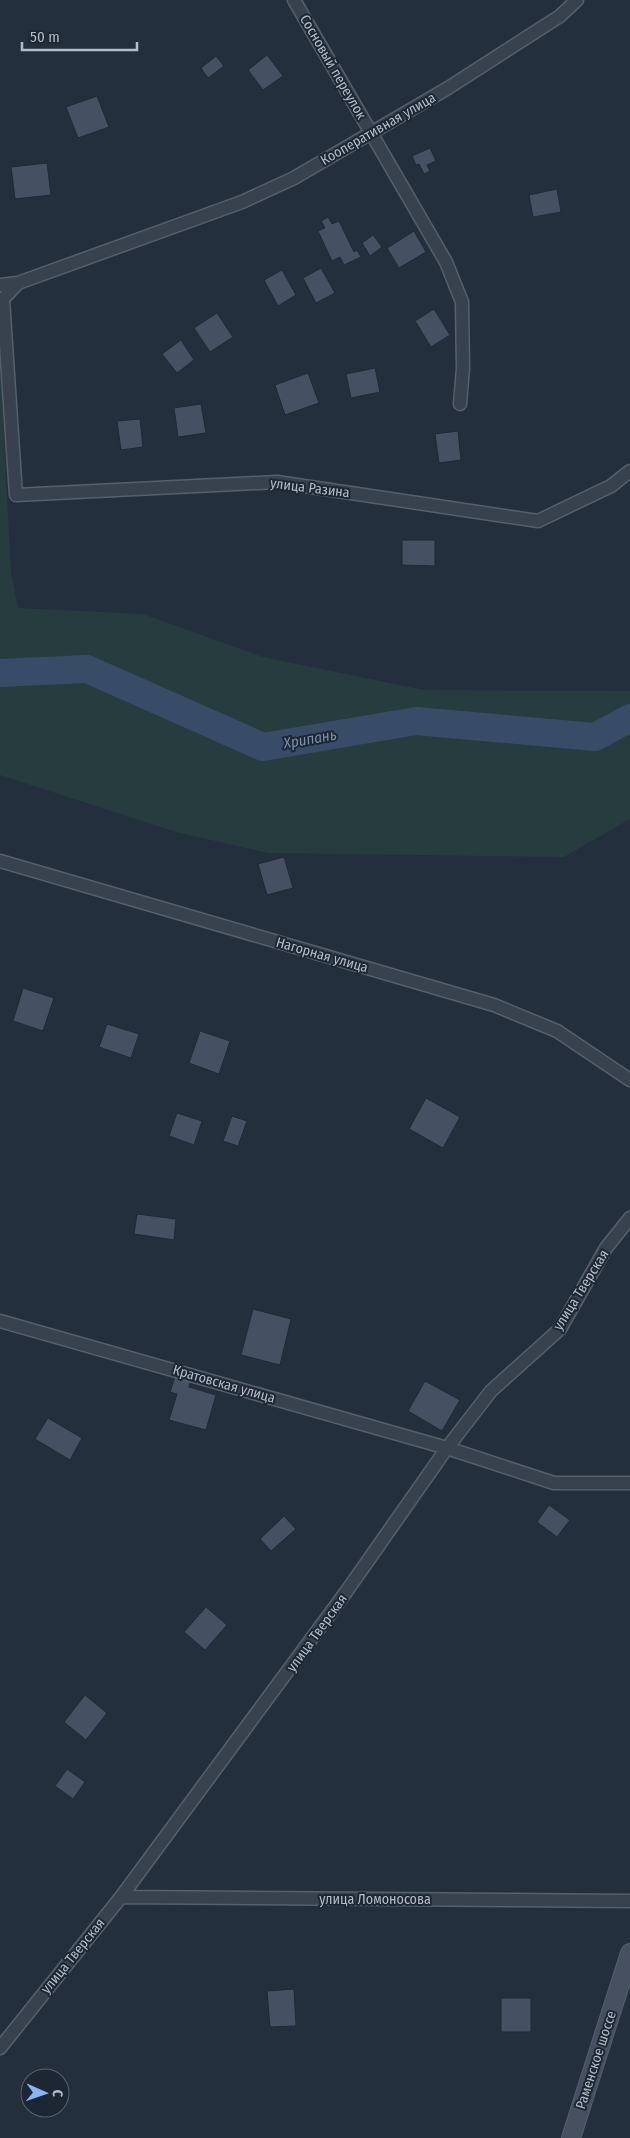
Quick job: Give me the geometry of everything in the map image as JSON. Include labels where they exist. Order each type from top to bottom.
[{"type":"main road","name":"Раменское шоссе","points":[[571,2138],[630,1952]]},
{"type":"street","name":"Сосновый переулок","points":[[294,0],[446,262],[462,302],[463,368],[460,404]]},
{"type":"street","name":"Кооперативная улица","points":[[0,284],[18,283],[163,231],[242,202],[294,178],[448,88],[560,16],[577,0]]},
{"type":"street","name":"улица Разина","points":[[18,283],[3,299],[16,495],[277,482],[538,521],[611,486],[630,471]]},
{"type":"street","name":"Нагорная улица","points":[[0,861],[494,1004],[557,1032],[630,1080]]},
{"type":"street","name":"улица Тверская","points":[[0,2048],[5,2033],[121,1897],[346,1592],[447,1448],[491,1391],[560,1329],[606,1248],[630,1218]]},
{"type":"street","name":"Кратовская улица","points":[[0,1321],[447,1448],[554,1483],[630,1483]]},
{"type":"street","name":"улица Ломоносова","points":[[121,1897],[630,1901]]},
{"type":"green space","points":[[0,357],[11,572],[18,608],[143,614],[263,657],[424,690],[630,691],[630,819],[564,857],[268,853],[176,832],[0,775]]},
{"type":"building","points":[[267,55],[283,76],[263,90],[248,70]]},
{"type":"building","points":[[216,56],[224,66],[208,78],[201,68]]},
{"type":"building","points":[[97,96],[109,127],[78,138],[66,107]]},
{"type":"building","points":[[430,148],[436,161],[427,165],[430,171],[424,174],[419,164],[416,165],[412,156]]},
{"type":"building","points":[[47,163],[51,195],[15,199],[11,167]]},
{"type":"building","points":[[557,189],[561,212],[533,217],[529,195]]},
{"type":"building","points":[[328,217],[332,224],[339,221],[354,252],[357,250],[361,257],[344,265],[340,257],[332,261],[318,231],[325,228],[321,221]]},
{"type":"building","points":[[414,231],[426,252],[399,268],[387,248]]},
{"type":"building","points":[[373,235],[382,247],[370,256],[362,243]]},
{"type":"building","points":[[321,268],[335,293],[316,303],[303,278]]},
{"type":"building","points":[[282,270],[296,295],[278,306],[264,280]]},
{"type":"building","points":[[434,309],[450,335],[431,347],[415,321]]},
{"type":"building","points":[[217,313],[233,337],[210,352],[194,328]]},
{"type":"building","points":[[181,340],[194,360],[177,373],[162,354]]},
{"type":"building","points":[[375,368],[380,392],[351,398],[346,374]]},
{"type":"building","points":[[308,373],[319,403],[285,415],[275,385]]},
{"type":"building","points":[[201,404],[206,433],[178,437],[174,408]]},
{"type":"building","points":[[140,419],[143,447],[121,450],[117,421]]},
{"type":"building","points":[[458,431],[461,460],[439,463],[435,434]]},
{"type":"building","points":[[402,540],[435,540],[435,566],[402,565]]},
{"type":"building","points":[[284,857],[293,888],[267,895],[258,864]]},
{"type":"building","points":[[23,988],[54,998],[43,1031],[13,1021]]},
{"type":"building","points":[[107,1024],[139,1034],[131,1058],[99,1047]]},
{"type":"building","points":[[200,1031],[230,1041],[219,1074],[189,1063]]},
{"type":"building","points":[[426,1098],[460,1117],[443,1148],[409,1129]]},
{"type":"building","points":[[177,1113],[202,1121],[194,1145],[169,1136]]},
{"type":"building","points":[[232,1116],[247,1121],[238,1146],[223,1141]]},
{"type":"building","points":[[137,1214],[176,1219],[174,1240],[134,1234]]},
{"type":"building","points":[[253,1309],[291,1319],[280,1365],[241,1355]]},
{"type":"building","points":[[176,1374],[191,1379],[189,1387],[216,1395],[206,1430],[169,1420],[177,1394],[170,1392]]},
{"type":"building","points":[[425,1381],[460,1400],[442,1431],[408,1411]]},
{"type":"building","points":[[48,1418],[82,1438],[70,1460],[35,1439]]},
{"type":"building","points":[[549,1505],[570,1520],[557,1537],[537,1522]]},
{"type":"building","points":[[284,1516],[296,1529],[271,1551],[260,1539]]},
{"type":"building","points":[[206,1607],[227,1625],[205,1650],[184,1632]]},
{"type":"building","points":[[85,1695],[107,1713],[86,1740],[64,1722]]},
{"type":"building","points":[[67,1769],[85,1782],[73,1799],[55,1786]]},
{"type":"building","points":[[294,1989],[296,2026],[270,2027],[267,1991]]},
{"type":"building","points":[[501,1998],[531,1998],[531,2032],[501,2032]]},
{"type":"waterway","name":"Хрипань","points":[[0,673],[87,669],[263,747],[416,721],[595,737],[630,718]]}]
